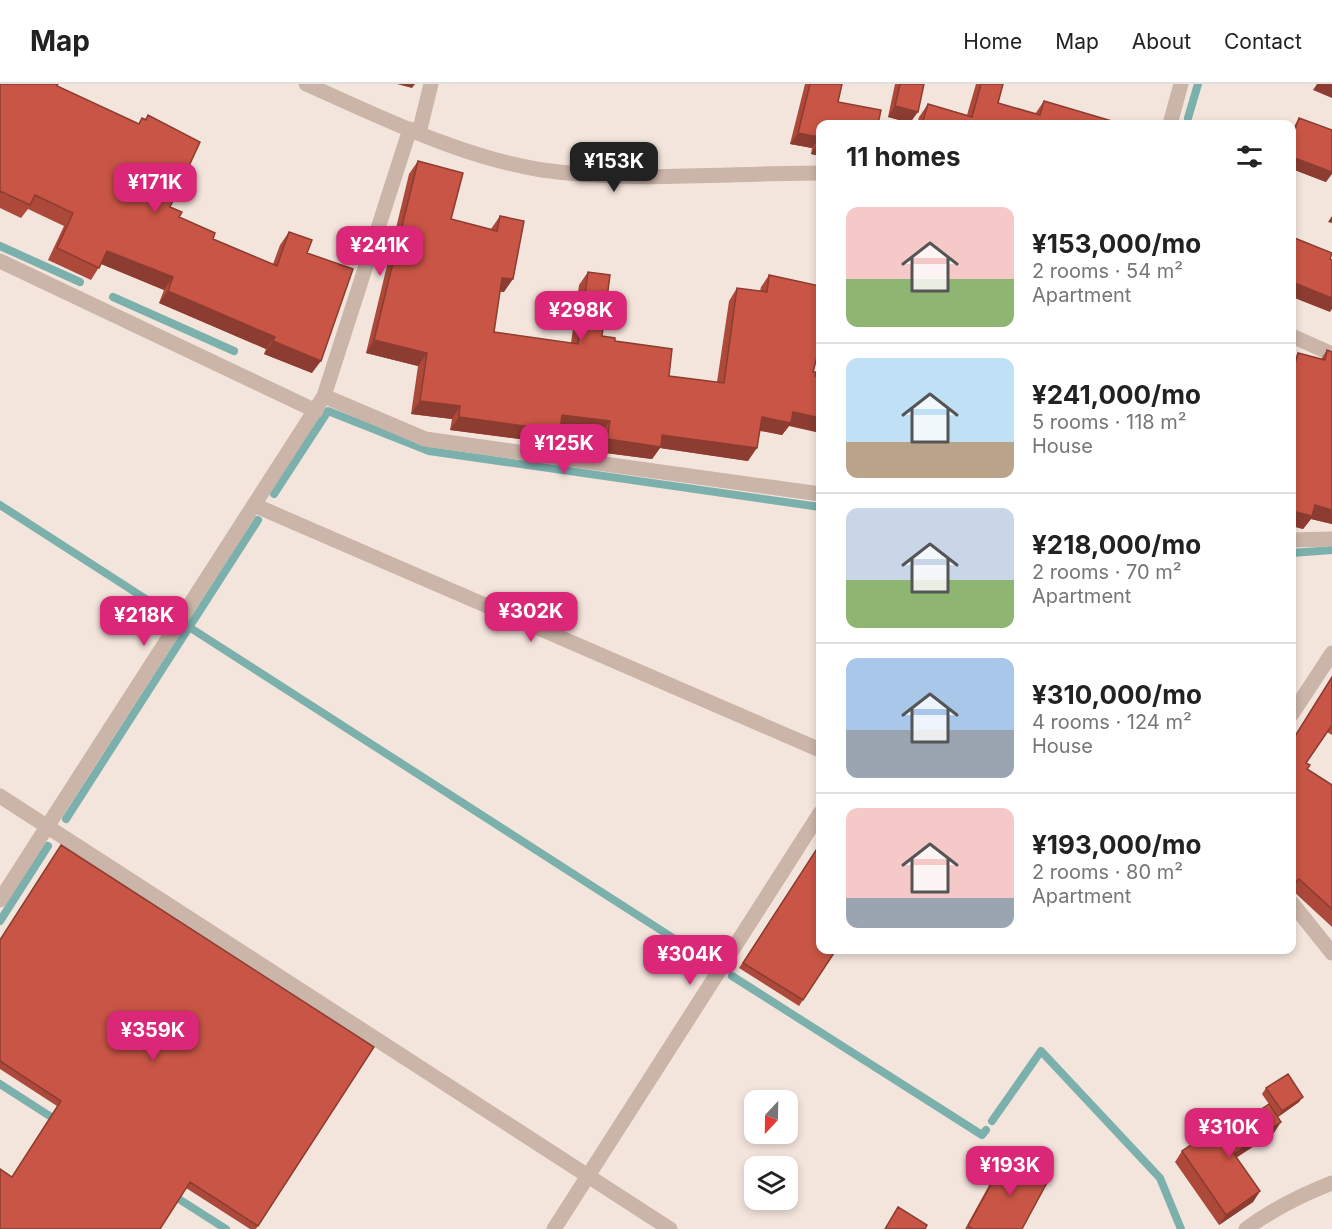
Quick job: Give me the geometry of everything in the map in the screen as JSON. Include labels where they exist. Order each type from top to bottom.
[{"type":"street","points":[[306,84],[415,131],[477,153],[540,169],[607,177],[816,173]]},
{"type":"street","points":[[0,900],[324,396],[431,84]]},
{"type":"street","points":[[1171,120],[1181,84]]},
{"type":"street","points":[[0,261],[316,411]]},
{"type":"street","points":[[1296,338],[1332,354]]},
{"type":"street","points":[[324,396],[425,439],[816,493]]},
{"type":"street","points":[[254,506],[816,748]]},
{"type":"street","points":[[1296,540],[1332,539]]},
{"type":"street","points":[[1296,708],[1332,653]]},
{"type":"street","points":[[0,796],[670,1229]]},
{"type":"street","points":[[554,1229],[816,819]]},
{"type":"street","points":[[1296,908],[1332,953]]},
{"type":"street","points":[[1246,1229],[1266,1214],[1332,1183]]},
{"type":"building","points":[[0,84],[58,84],[57,86],[139,124],[142,118],[146,120],[148,115],[200,142],[170,207],[182,212],[179,217],[215,233],[213,239],[277,266],[289,232],[312,240],[307,253],[353,269],[321,361],[273,341],[275,337],[168,291],[173,277],[107,251],[99,268],[57,248],[73,213],[35,195],[30,205],[0,191]]},
{"type":"building","points":[[810,84],[842,84],[838,102],[881,110],[879,120],[816,120],[816,136],[798,133]]},
{"type":"building","points":[[900,84],[924,84],[918,112],[895,106]]},
{"type":"building","points":[[981,84],[1003,84],[998,103],[1040,115],[1044,101],[1108,120],[923,120],[928,104],[972,117]]},
{"type":"building","points":[[1299,118],[1332,130],[1332,172],[1296,158],[1296,126]]},
{"type":"building","points":[[418,161],[463,173],[451,219],[497,231],[500,216],[524,221],[513,279],[502,278],[494,332],[578,344],[588,272],[610,275],[602,336],[615,338],[615,341],[672,349],[669,376],[724,383],[737,288],[767,292],[769,275],[816,285],[816,360],[813,372],[816,372],[816,417],[793,412],[791,423],[762,417],[757,448],[662,435],[661,447],[607,439],[610,421],[562,415],[560,431],[459,417],[460,406],[420,401],[427,353],[374,340]]},
{"type":"building","points":[[1296,239],[1332,253],[1330,259],[1332,260],[1332,298],[1296,284]]},
{"type":"building","points":[[1327,350],[1332,352],[1332,510],[1315,505],[1312,516],[1296,512],[1296,360],[1298,353],[1325,360]]},
{"type":"building","points":[[1332,677],[1332,725],[1306,763],[1310,765],[1307,769],[1332,785],[1332,909],[1299,879],[1296,882],[1296,735]]},
{"type":"building","points":[[61,845],[374,1047],[258,1226],[190,1182],[160,1229],[0,1229],[0,1169],[12,1177],[61,1101],[0,1061],[0,940]]},
{"type":"building","points":[[816,850],[816,954],[833,954],[803,1000],[743,963]]},
{"type":"building","points":[[1288,1074],[1303,1097],[1282,1111],[1266,1088]]},
{"type":"building","points":[[1269,1104],[1281,1122],[1234,1154],[1260,1191],[1226,1215],[1182,1151],[1222,1124],[1227,1132]]},
{"type":"building","points":[[1008,1154],[1050,1177],[1022,1229],[973,1229],[968,1226]]},
{"type":"building","points":[[898,1207],[927,1225],[925,1229],[885,1229]]},
{"type":"waterway","points":[[1188,118],[1198,84]]},
{"type":"waterway","points":[[0,246],[80,282]]},
{"type":"waterway","points":[[113,297],[234,351]]},
{"type":"waterway","points":[[274,494],[328,411],[429,451],[816,506]]},
{"type":"waterway","points":[[0,505],[169,614]]},
{"type":"waterway","points":[[66,819],[258,520]]},
{"type":"waterway","points":[[1296,553],[1332,550]]},
{"type":"waterway","points":[[189,627],[712,963]]},
{"type":"waterway","points":[[0,921],[48,846]]},
{"type":"waterway","points":[[732,976],[982,1135],[986,1130]]},
{"type":"waterway","points":[[992,1121],[1041,1051],[1160,1178],[1181,1229]]},
{"type":"waterway","points":[[0,1084],[59,1122]]},
{"type":"waterway","points":[[171,1194],[226,1229]]}]
